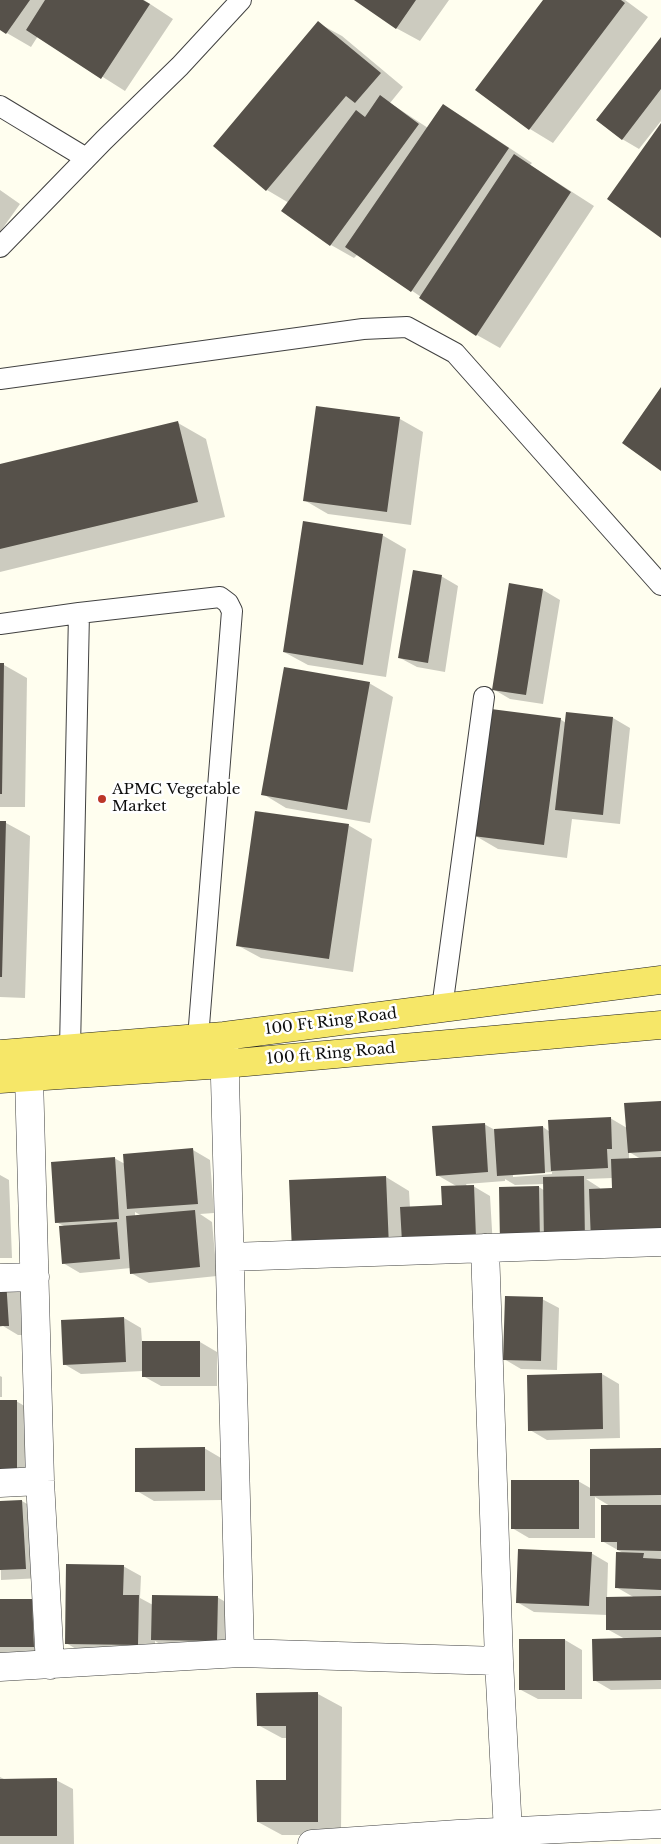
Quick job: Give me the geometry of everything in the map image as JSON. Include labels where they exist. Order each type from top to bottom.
[{"type":"main road","name":"100 Ft Ring Road","points":[[0,1054],[211,1037],[661,980]]},
{"type":"main road","name":"100 ft Ring Road","points":[[0,1080],[224,1064],[661,1025]]},
{"type":"street","points":[[211,1037],[224,1064],[240,1653]]},
{"type":"street","points":[[29,1077],[40,1481],[50,1665]]},
{"type":"street","points":[[230,1257],[661,1242]]},
{"type":"street","points":[[485,1248],[499,1661],[508,1832]]},
{"type":"street","points":[[0,1278],[34,1278]]},
{"type":"street","points":[[0,1483],[40,1481]]},
{"type":"street","points":[[0,1667],[240,1653],[499,1661]]},
{"type":"street","points":[[312,1844],[396,1841],[508,1832],[609,1835],[661,1824]]},
{"type":"lane","points":[[0,247],[86,158],[180,66],[241,0]]},
{"type":"lane","points":[[0,106],[86,158]]},
{"type":"lane","points":[[0,379],[363,329],[407,327],[454,353],[661,585]]},
{"type":"lane","points":[[0,624],[79,612],[220,597],[228,603],[232,611],[211,1037]]},
{"type":"lane","points":[[70,1048],[79,612]]},
{"type":"lane","points":[[442,1008],[484,697]]},
{"type":"building","points":[[0,0],[30,0],[6,34],[0,30]]},
{"type":"building","points":[[45,0],[143,0],[150,4],[101,79],[26,30]]},
{"type":"building","points":[[354,0],[416,0],[396,29]]},
{"type":"building","points":[[543,0],[621,0],[625,3],[529,130],[475,90]]},
{"type":"building","points":[[318,21],[381,73],[355,103],[346,96],[266,191],[213,146]]},
{"type":"building","points":[[661,37],[661,89],[622,140],[596,120]]},
{"type":"building","points":[[380,95],[419,124],[330,246],[281,211],[356,110],[365,117]]},
{"type":"building","points":[[443,104],[509,148],[411,292],[345,247]]},
{"type":"building","points":[[661,123],[661,238],[607,199]]},
{"type":"building","points":[[514,154],[571,192],[476,336],[419,298]]},
{"type":"building","points":[[661,387],[661,471],[622,443]]},
{"type":"building","points":[[316,406],[400,417],[387,512],[303,501]]},
{"type":"building","points":[[178,421],[198,502],[0,549],[0,464]]},
{"type":"building","points":[[303,521],[383,534],[363,665],[283,652]]},
{"type":"building","points":[[413,570],[442,575],[428,663],[398,658]]},
{"type":"building","points":[[509,583],[543,589],[526,695],[492,690]]},
{"type":"building","points":[[0,663],[4,663],[2,794],[0,794]]},
{"type":"building","points":[[284,667],[370,682],[347,810],[261,795]]},
{"type":"building","points":[[491,709],[561,718],[544,845],[473,836]]},
{"type":"building","points":[[566,712],[613,717],[603,815],[555,810]]},
{"type":"building","points":[[255,811],[349,824],[329,959],[236,946]]},
{"type":"building","points":[[0,821],[6,821],[2,977],[0,977]]},
{"type":"building","points":[[661,1101],[661,1151],[628,1153],[624,1103]]},
{"type":"building","points":[[611,1117],[612,1149],[607,1149],[608,1168],[551,1171],[548,1120]]},
{"type":"building","points":[[485,1123],[488,1172],[436,1176],[432,1126]]},
{"type":"building","points":[[543,1126],[545,1173],[497,1176],[494,1129]]},
{"type":"building","points":[[193,1148],[198,1204],[127,1209],[123,1154]]},
{"type":"building","points":[[115,1157],[119,1219],[55,1223],[51,1162]]},
{"type":"building","points":[[661,1157],[661,1240],[591,1242],[589,1189],[612,1188],[611,1159]]},
{"type":"building","points":[[386,1176],[389,1247],[292,1251],[289,1180]]},
{"type":"building","points":[[584,1176],[585,1243],[544,1244],[543,1177]]},
{"type":"building","points":[[474,1185],[476,1238],[402,1242],[400,1207],[442,1205],[441,1186]]},
{"type":"building","points":[[539,1186],[540,1243],[500,1243],[499,1187]]},
{"type":"building","points":[[195,1210],[200,1267],[130,1274],[126,1216]]},
{"type":"building","points":[[117,1222],[120,1259],[62,1264],[59,1226]]},
{"type":"building","points":[[0,1280],[6,1280],[9,1326],[0,1326]]},
{"type":"building","points":[[505,1296],[543,1297],[541,1361],[503,1360]]},
{"type":"building","points":[[124,1317],[126,1362],[63,1365],[61,1320]]},
{"type":"building","points":[[142,1341],[200,1341],[200,1377],[142,1377]]},
{"type":"building","points":[[602,1373],[603,1429],[528,1431],[527,1375]]},
{"type":"building","points":[[0,1400],[17,1400],[17,1469],[0,1469]]},
{"type":"building","points":[[205,1447],[205,1491],[135,1492],[135,1448]]},
{"type":"building","points":[[661,1448],[661,1495],[590,1496],[590,1449]]},
{"type":"building","points":[[511,1480],[579,1480],[579,1529],[511,1529]]},
{"type":"building","points":[[22,1500],[26,1569],[0,1570],[0,1501]]},
{"type":"building","points":[[601,1505],[661,1505],[661,1551],[617,1550],[617,1542],[601,1542]]},
{"type":"building","points":[[518,1549],[592,1552],[589,1606],[516,1603]]},
{"type":"building","points":[[616,1552],[644,1553],[643,1558],[661,1559],[661,1590],[615,1588]]},
{"type":"building","points":[[66,1564],[124,1565],[123,1595],[139,1595],[138,1645],[65,1644]]},
{"type":"building","points":[[152,1595],[218,1596],[217,1641],[151,1640]]},
{"type":"building","points":[[661,1596],[661,1630],[606,1630],[606,1597]]},
{"type":"building","points":[[0,1599],[32,1599],[34,1647],[0,1647]]},
{"type":"building","points":[[661,1637],[661,1680],[593,1681],[592,1639]]},
{"type":"building","points":[[519,1639],[565,1639],[565,1690],[519,1690]]},
{"type":"building","points":[[318,1692],[318,1822],[257,1822],[256,1780],[286,1780],[286,1726],[257,1726],[256,1693]]},
{"type":"building","points":[[57,1778],[57,1836],[0,1836],[0,1779]]},
{"type":"place","name":"APMC Vegetable Market","points":[[102,799]]}]
